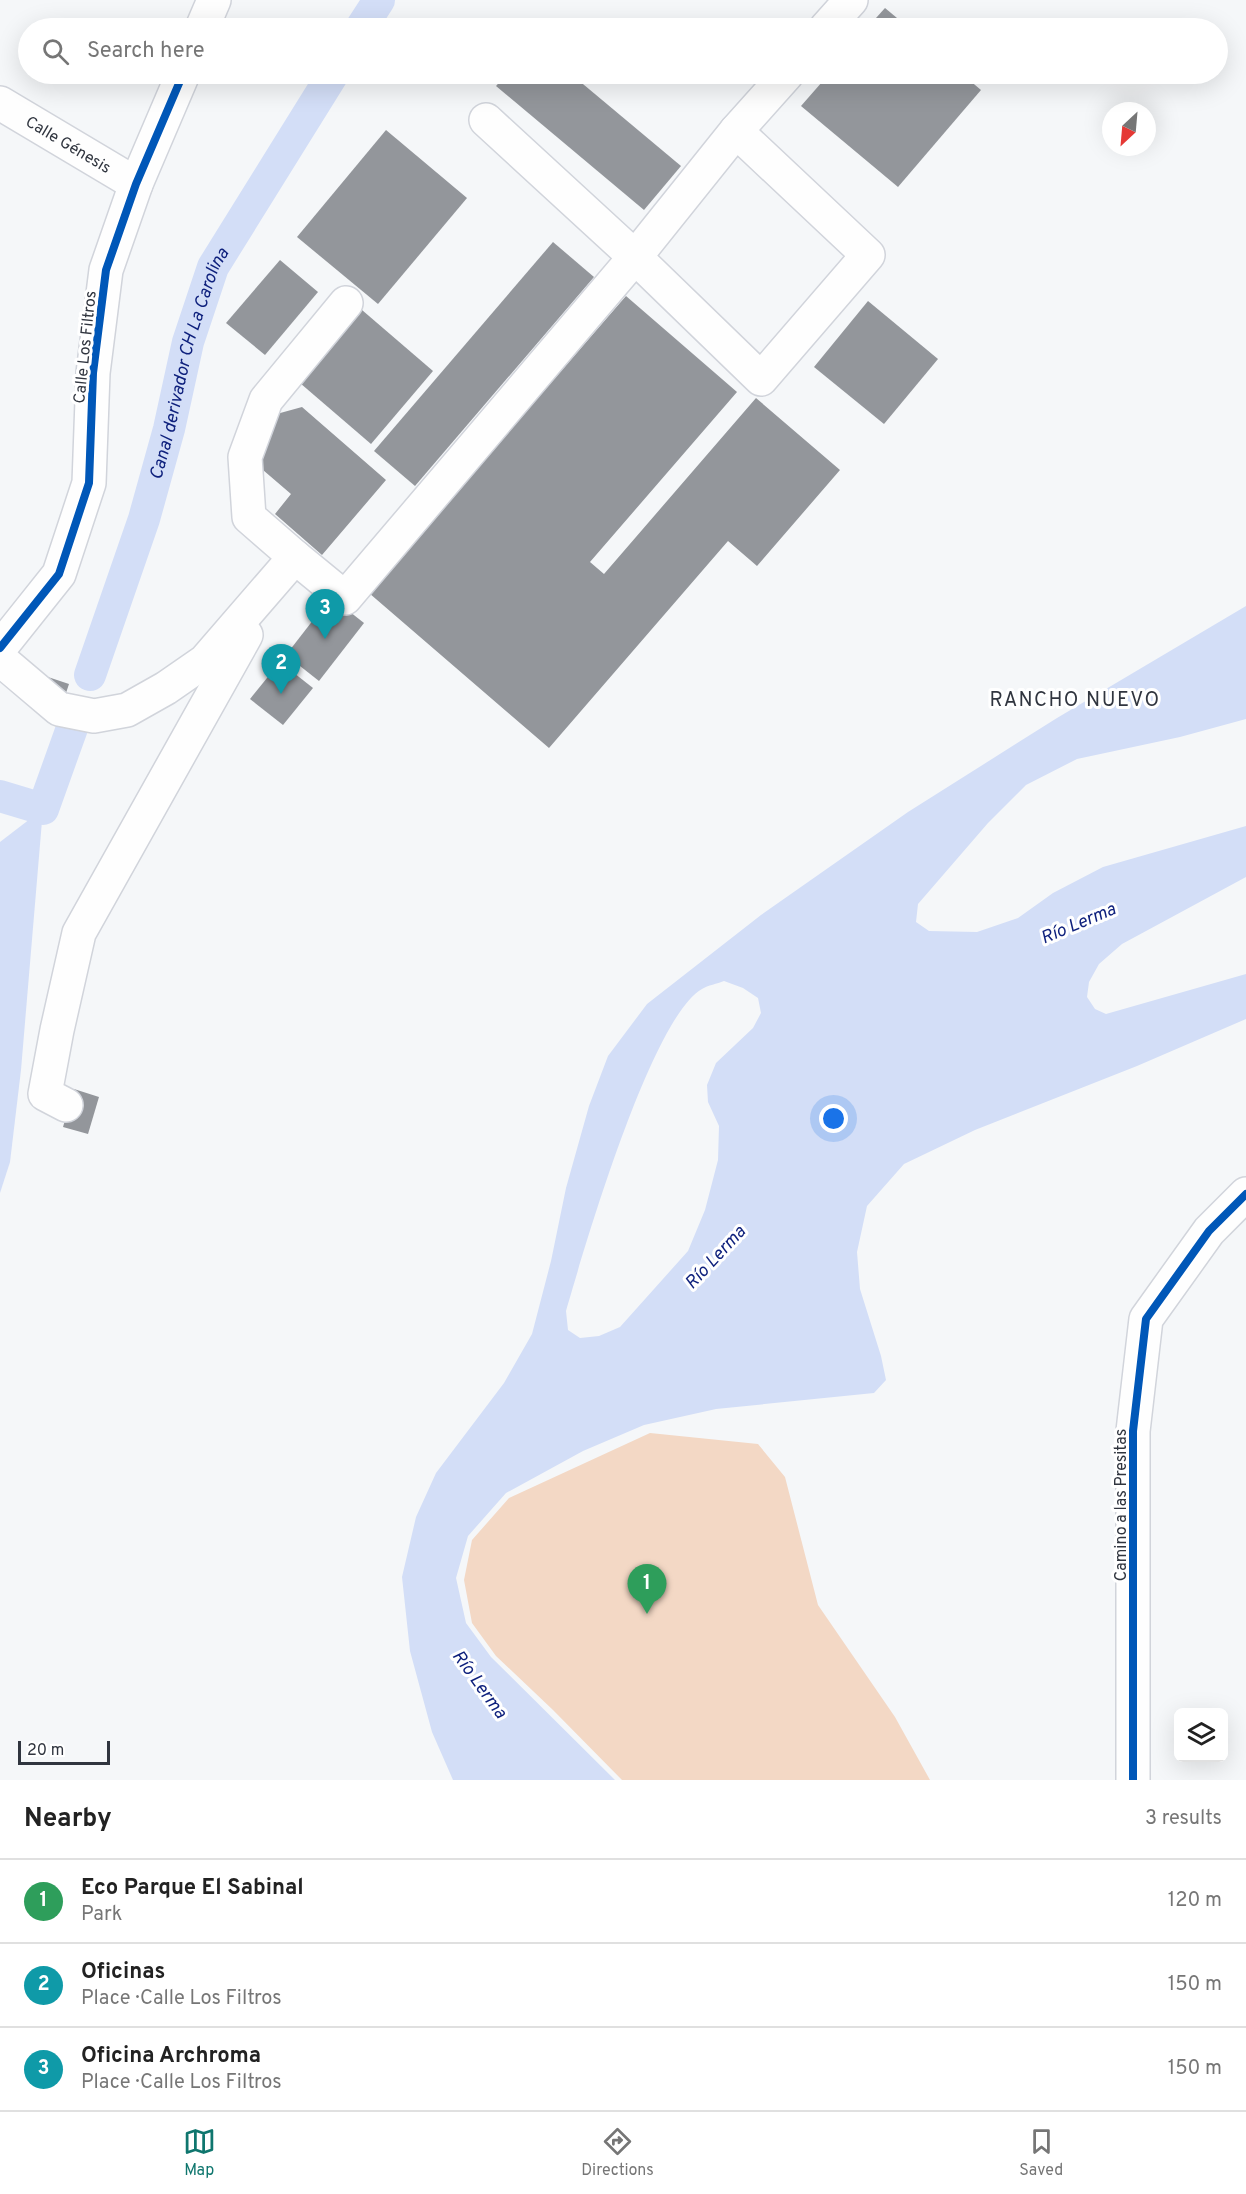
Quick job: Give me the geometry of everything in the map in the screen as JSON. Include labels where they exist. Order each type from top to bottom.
[{"type":"street","points":[[206,18],[214,0]]},
{"type":"street","points":[[835,18],[851,0]]},
{"type":"street","name":"Calle Los Filtros","points":[[0,648],[59,574],[89,483],[93,373],[106,270],[136,184],[179,84]]},
{"type":"street","points":[[346,303],[266,400],[245,457],[249,517],[287,568],[345,598],[635,257],[736,131],[777,84]]},
{"type":"street","name":"Calle Génesis","points":[[0,103],[136,184]]},
{"type":"street","points":[[486,120],[635,257],[761,378],[868,255],[736,131]]},
{"type":"street","points":[[0,659],[58,709],[94,716],[127,710],[166,688],[204,661],[287,568]]},
{"type":"street","points":[[66,1105],[45,1094],[79,933],[287,568]]},
{"type":"street","name":"Camino a las Presitas","points":[[1133,1780],[1133,1431],[1146,1319],[1209,1231],[1246,1194]]},
{"type":"shaded area","points":[[650,1433],[758,1444],[785,1477],[818,1605],[895,1717],[930,1780],[622,1780],[496,1656],[472,1623],[464,1580],[472,1540],[509,1498]]},
{"type":"water","name":"Río Lerma","points":[[1246,606],[1246,719],[1180,737],[1077,759],[1026,785],[988,823],[918,904],[916,922],[929,931],[977,932],[1018,918],[1053,893],[1103,867],[1246,826],[1246,877],[1122,944],[1099,964],[1089,982],[1087,997],[1095,1009],[1106,1014],[1246,974],[1246,1019],[1137,1066],[975,1130],[904,1164],[867,1206],[857,1252],[860,1289],[886,1380],[874,1393],[716,1409],[644,1425],[583,1451],[506,1493],[468,1536],[456,1578],[466,1623],[491,1657],[615,1780],[453,1780],[432,1732],[410,1651],[402,1577],[416,1517],[436,1473],[504,1383],[532,1334],[551,1261],[566,1188],[589,1106],[608,1056],[647,1004],[761,915],[908,812],[1057,718]],"holes":[[[724,981],[743,988],[758,998],[761,1013],[753,1028],[716,1063],[707,1085],[708,1102],[719,1126],[718,1160],[705,1210],[688,1251],[620,1327],[599,1336],[580,1338],[568,1330],[566,1311],[603,1190],[641,1087],[662,1043],[682,1009],[702,989]]]},
{"type":"water","points":[[43,809],[21,1070],[10,1162],[0,1193],[0,842]]},
{"type":"building","points":[[885,8],[897,18],[876,18]]},
{"type":"building","points":[[498,84],[583,84],[681,166],[644,210],[496,86]]},
{"type":"building","points":[[820,84],[974,84],[981,90],[898,187],[801,106]]},
{"type":"building","points":[[386,130],[467,198],[378,304],[297,237]]},
{"type":"building","points":[[553,242],[594,277],[415,486],[374,451]]},
{"type":"building","points":[[280,260],[318,292],[265,355],[226,323]]},
{"type":"building","points":[[626,296],[737,392],[590,562],[604,574],[756,398],[840,470],[757,566],[728,541],[549,748],[369,593]]},
{"type":"building","points":[[868,301],[938,359],[884,424],[814,367]]},
{"type":"building","points":[[362,310],[433,371],[371,444],[300,383]]},
{"type":"building","points":[[302,407],[386,480],[322,555],[275,514],[291,494],[256,464],[273,415]]},
{"type":"building","points":[[331,597],[364,623],[319,681],[286,655]]},
{"type":"building","points":[[280,662],[313,688],[283,725],[250,699]]},
{"type":"building","points":[[45,676],[69,684],[65,696],[41,688]]},
{"type":"building","points":[[74,1089],[99,1097],[88,1134],[63,1127]]},
{"type":"waterway","name":"Canal derivador CH La Carolina","points":[[367,18],[379,0]]},
{"type":"waterway","name":"Canal derivador CH La Carolina","points":[[90,675],[144,519],[169,429],[188,342],[213,267],[327,84]]},
{"type":"waterway","name":"Canal derivador CH La Carolina","points":[[0,796],[43,809],[72,728]]},
{"type":"cycle path","points":[[0,648],[59,574],[89,483],[93,373],[106,270],[136,184],[179,84]]},
{"type":"cycle path","points":[[1133,1780],[1133,1431],[1146,1319],[1209,1231],[1246,1194]]},
{"type":"place","name":"Oficina Archroma","points":[[325,639]]},
{"type":"place","name":"Oficinas","points":[[281,694]]},
{"type":"place","name":"Eco Parque El Sabinal","points":[[647,1614]]},
{"type":"district","name":"RANCHO NUEVO","points":[[1075,699]]}]
